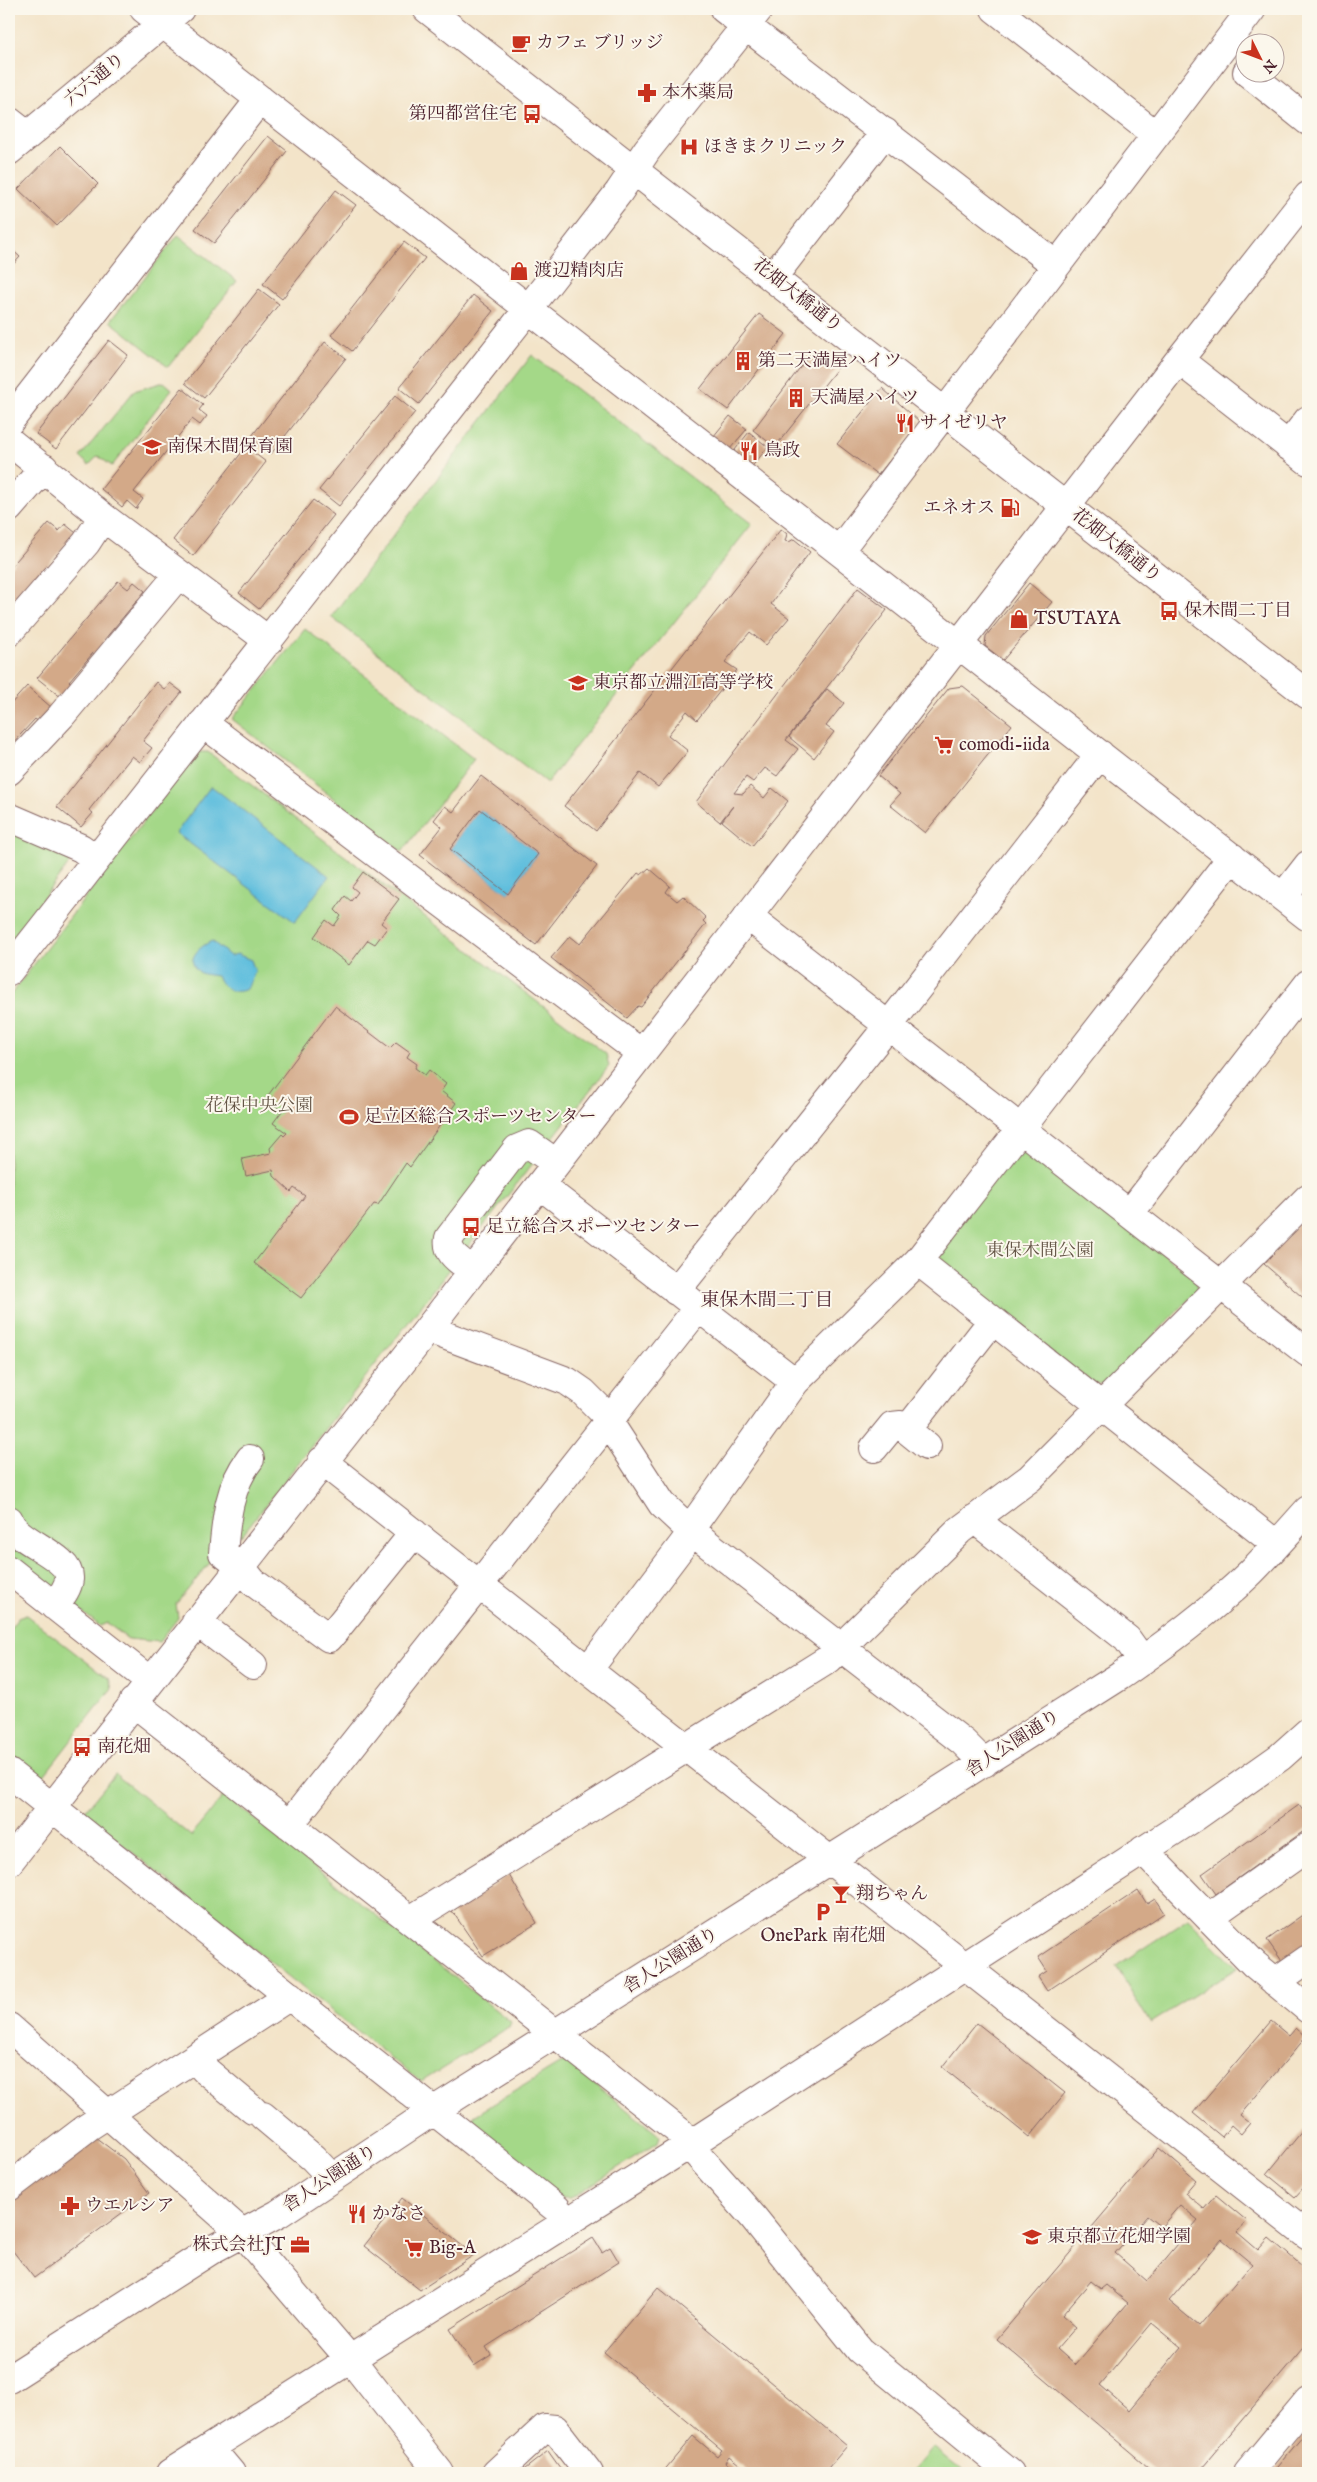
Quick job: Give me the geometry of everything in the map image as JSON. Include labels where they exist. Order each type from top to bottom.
[{"type":"street","name":"花畑大橋通り","points":[[427,9],[1308,695]]},
{"type":"street","points":[[724,9],[753,17],[885,132],[1056,265]]},
{"type":"street","points":[[995,9],[1156,135]]},
{"type":"street","points":[[839,551],[1252,9]]},
{"type":"street","points":[[163,14],[260,99],[1308,917]]},
{"type":"street","name":"六六通り","points":[[15,136],[163,14]]},
{"type":"street","points":[[9,971],[529,308],[634,169],[753,17]]},
{"type":"street","points":[[1220,51],[1234,62]]},
{"type":"street","points":[[1259,82],[1308,121]]},
{"type":"street","points":[[9,422],[260,99]]},
{"type":"street","points":[[773,277],[885,132]]},
{"type":"street","points":[[9,1862],[196,1621],[428,1329],[1308,196]]},
{"type":"street","points":[[1179,360],[1298,453],[1308,420]]},
{"type":"street","points":[[9,441],[103,517],[269,640]]},
{"type":"street","points":[[9,508],[44,468]]},
{"type":"street","points":[[9,632],[86,543],[103,517]]},
{"type":"street","points":[[9,771],[61,716],[179,574]]},
{"type":"street","points":[[203,723],[641,1053]]},
{"type":"street","points":[[676,1291],[889,1025],[1100,754]]},
{"type":"street","points":[[9,817],[80,848],[96,859]]},
{"type":"street","points":[[588,1670],[684,1543],[795,1382],[918,1261],[1232,857]]},
{"type":"street","points":[[1284,897],[1308,865]]},
{"type":"street","points":[[748,916],[1308,1353]]},
{"type":"street","points":[[1130,1214],[1308,984]]},
{"type":"street","points":[[473,1271],[450,1253],[447,1246],[449,1238],[517,1149],[529,1144],[556,1163]]},
{"type":"street","points":[[540,1184],[795,1382]]},
{"type":"street","points":[[412,1919],[829,1659],[960,1530],[1030,1478],[1308,1198]]},
{"type":"street","points":[[918,1261],[1276,1544]]},
{"type":"street","points":[[289,1825],[480,1586],[698,1308]]},
{"type":"street","points":[[874,1448],[892,1426],[901,1426],[917,1438],[992,1321]]},
{"type":"street","points":[[428,1329],[567,1381],[584,1392],[609,1421],[662,1504],[691,1531],[963,1742],[984,1763]]},
{"type":"street","points":[[250,1459],[235,1481],[223,1553],[240,1566],[253,1582],[329,1638],[414,1534]]},
{"type":"street","points":[[322,1461],[1308,2236]]},
{"type":"street","name":"舎人公園通り","points":[[9,2379],[242,2233],[278,2214],[433,2111],[830,1861],[1142,1660],[1181,1633],[1251,1572],[1308,1510]]},
{"type":"street","points":[[9,1512],[10,1526],[66,1568],[70,1578],[65,1592],[54,1606]]},
{"type":"street","points":[[974,1519],[1127,1639],[1142,1660]]},
{"type":"street","points":[[13,1581],[54,1606],[141,1691],[289,1825],[412,1919],[680,2132],[688,2145],[753,2217],[860,2350],[1010,2473]]},
{"type":"street","points":[[196,1621],[253,1665]]},
{"type":"street","points":[[170,2473],[688,2145],[965,1966],[1239,1787],[1308,1732]]},
{"type":"street","points":[[9,1772],[556,2209],[565,2222]]},
{"type":"street","points":[[1209,1917],[1308,1847]]},
{"type":"street","points":[[1143,1850],[1275,1982],[1308,2009]]},
{"type":"street","points":[[1275,1982],[1308,1959]]},
{"type":"street","points":[[9,2187],[88,2127],[108,2116],[290,1996]]},
{"type":"street","points":[[9,2028],[242,2233],[350,2360],[440,2473]]},
{"type":"street","points":[[196,2058],[204,2070],[313,2158],[332,2178]]},
{"type":"street","points":[[1248,2473],[1308,2401]]},
{"type":"street","points":[[496,2473],[545,2428],[555,2429],[589,2473]]},
{"type":"street","points":[[210,2448],[231,2473]]},
{"type":"green space","points":[[178,235],[237,281],[168,367],[110,321]]},
{"type":"green space","points":[[532,355],[752,524],[547,783],[331,617]]},
{"type":"green space","points":[[164,382],[172,389],[112,466],[98,456],[89,465],[80,457],[134,391]]},
{"type":"green space","points":[[305,629],[474,759],[402,852],[232,719]]},
{"type":"green space","name":"花保中央公園","points":[[197,752],[208,752],[606,1054],[609,1066],[242,1535],[232,1536],[176,1604],[178,1618],[159,1642],[128,1639],[107,1623],[100,1626],[9,1555],[9,997]]},
{"type":"green space","points":[[9,822],[61,845],[71,861],[9,943]]},
{"type":"green space","name":"東保木間公園","points":[[1018,1147],[1028,1147],[1196,1280],[1197,1291],[1107,1384],[1089,1383],[937,1264],[937,1251]]},
{"type":"green space","points":[[26,1615],[109,1679],[112,1688],[42,1778],[9,1753],[9,1630],[18,1618]]},
{"type":"green space","points":[[115,1774],[191,1836],[224,1795],[511,2022],[509,2027],[421,2082],[83,1813]]},
{"type":"green space","points":[[1188,1919],[1237,1968],[1150,2023],[1116,1966]]},
{"type":"green space","points":[[567,2062],[660,2136],[658,2142],[571,2198],[561,2198],[471,2127],[474,2116],[559,2064]]},
{"type":"green space","points":[[933,2447],[966,2473],[911,2473]]},
{"type":"water","points":[[211,786],[329,876],[295,922],[176,833]]},
{"type":"water","points":[[480,809],[538,854],[508,894],[450,849]]},
{"type":"water","points":[[212,941],[230,956],[237,954],[251,960],[255,971],[247,989],[242,991],[229,990],[217,976],[201,973],[193,964],[193,959],[198,950]]},
{"type":"building","points":[[268,136],[287,151],[214,243],[195,229]]},
{"type":"building","points":[[60,146],[98,184],[57,226],[18,189]]},
{"type":"building","points":[[336,190],[356,205],[282,299],[263,284]]},
{"type":"building","points":[[404,242],[425,258],[352,351],[331,335]]},
{"type":"building","points":[[9,247],[20,257],[9,269]]},
{"type":"building","points":[[259,289],[279,304],[204,398],[185,383]]},
{"type":"building","points":[[473,295],[493,311],[419,404],[399,388]]},
{"type":"building","name":"第二天満屋ハイツ","points":[[759,314],[786,334],[728,410],[700,389]]},
{"type":"building","points":[[109,340],[128,355],[56,449],[36,434]]},
{"type":"building","points":[[325,342],[346,358],[271,454],[251,437]]},
{"type":"building","name":"天満屋ハイツ","points":[[811,353],[824,362],[828,356],[840,365],[775,447],[753,430]]},
{"type":"building","points":[[182,388],[203,405],[199,410],[207,416],[200,425],[192,419],[134,492],[143,499],[136,509],[127,501],[122,507],[101,489]]},
{"type":"building","points":[[882,388],[920,422],[878,475],[837,444]]},
{"type":"building","points":[[395,396],[415,412],[339,506],[319,490]]},
{"type":"building","points":[[730,416],[747,429],[729,450],[713,437]]},
{"type":"building","name":"鳥政","points":[[749,432],[768,447],[750,469],[731,455]]},
{"type":"building","points":[[246,447],[266,462],[193,556],[173,540]]},
{"type":"building","points":[[313,500],[334,515],[259,609],[239,593]]},
{"type":"building","points":[[49,523],[59,531],[65,524],[76,533],[33,582],[41,588],[31,601],[23,594],[9,610],[9,569]]},
{"type":"building","points":[[781,529],[787,534],[785,541],[789,542],[794,539],[810,552],[771,604],[789,618],[766,645],[750,632],[725,662],[737,670],[697,720],[687,711],[668,735],[688,751],[658,787],[640,773],[596,831],[564,806]]},
{"type":"building","points":[[118,581],[128,589],[134,582],[145,591],[104,640],[112,647],[102,659],[93,653],[69,681],[73,685],[62,698],[37,678]]},
{"type":"building","name":"TSUTAYA","points":[[1029,583],[1052,602],[1003,660],[985,646],[986,636]]},
{"type":"building","points":[[858,588],[887,610],[786,740],[798,749],[777,776],[765,768],[753,782],[746,777],[734,793],[743,794],[750,786],[764,798],[772,788],[788,801],[752,846],[722,821],[733,806],[720,822],[696,802]]},
{"type":"building","points":[[156,682],[165,690],[170,683],[182,692],[143,741],[152,748],[140,762],[132,756],[89,810],[93,813],[81,827],[57,807]]},
{"type":"building","points":[[27,686],[52,708],[39,722],[35,719],[9,747],[9,706]]},
{"type":"building","points":[[963,686],[1012,725],[925,833],[890,805],[900,794],[878,776],[949,688]]},
{"type":"building","points":[[827,689],[844,703],[826,726],[834,732],[814,758],[789,737]]},
{"type":"building","points":[[9,747],[16,753],[9,761]]},
{"type":"building","points":[[481,776],[597,866],[536,945],[420,855],[442,827],[434,820],[445,806],[453,812]],"holes":[[[480,809],[538,854],[508,894],[450,849]]]},
{"type":"building","points":[[649,868],[670,886],[666,892],[677,901],[683,896],[706,918],[703,921],[706,924],[641,1007],[638,1006],[627,1018],[551,958],[570,936],[580,944],[638,873],[641,875]]},
{"type":"building","points":[[363,872],[399,899],[381,923],[387,928],[375,944],[368,940],[349,965],[314,937],[326,920],[334,926],[341,916],[335,910],[345,896],[351,901],[358,892],[352,887]]},
{"type":"building","points":[[335,1006],[390,1048],[396,1042],[410,1052],[407,1057],[417,1064],[415,1068],[425,1075],[429,1070],[446,1084],[441,1091],[456,1103],[410,1167],[406,1163],[378,1205],[374,1204],[301,1298],[254,1263],[305,1196],[294,1188],[291,1192],[274,1176],[273,1170],[246,1176],[242,1159],[271,1153],[270,1148],[282,1134],[284,1136],[287,1133],[273,1123],[282,1111],[266,1098]]},
{"type":"building","points":[[1308,1212],[1308,1302],[1264,1264]]},
{"type":"building","points":[[1299,1805],[1308,1818],[1308,1828],[1216,1894],[1202,1874]]},
{"type":"building","points":[[509,1875],[537,1923],[483,1956],[452,1911]]},
{"type":"building","points":[[1138,1890],[1147,1904],[1155,1899],[1164,1913],[1047,1991],[1038,1977],[1047,1971],[1038,1957]]},
{"type":"building","points":[[1308,1911],[1308,1943],[1282,1961],[1267,1940]]},
{"type":"building","points":[[1271,2021],[1289,2036],[1296,2028],[1306,2037],[1240,2115],[1250,2123],[1241,2134],[1231,2125],[1222,2137],[1193,2113]]},
{"type":"building","points":[[977,2023],[1065,2093],[1029,2137],[942,2067]]},
{"type":"building","points":[[1308,2124],[1308,2189],[1305,2186],[1295,2197],[1267,2174]]},
{"type":"building","points":[[95,2137],[124,2159],[149,2193],[34,2278],[9,2246],[9,2201]]},
{"type":"building","points":[[1159,2148],[1196,2180],[1185,2193],[1204,2209],[1216,2195],[1247,2221],[1237,2232],[1258,2250],[1269,2238],[1308,2271],[1308,2342],[1197,2473],[1155,2473],[997,2339]],"holes":[[[1180,2205],[1198,2220],[1147,2281],[1115,2253],[1147,2216],[1161,2227]],[[1222,2239],[1252,2264],[1199,2326],[1169,2301]],[[1091,2281],[1101,2289],[1106,2285],[1128,2303],[1075,2365],[1057,2349],[1076,2327],[1062,2315]],[[1152,2323],[1181,2347],[1129,2410],[1100,2385]]]},
{"type":"building","points":[[402,2198],[474,2255],[420,2290],[364,2246]]},
{"type":"building","points":[[593,2238],[602,2252],[610,2247],[619,2262],[486,2347],[491,2355],[474,2366],[450,2329]]},
{"type":"building","points":[[658,2288],[847,2446],[824,2473],[750,2473],[729,2456],[725,2462],[739,2473],[662,2473],[693,2436],[717,2456],[722,2450],[604,2352]]},
{"type":"building","points":[[1308,2430],[1308,2473],[1272,2473]]},
{"type":"building","points":[[548,2451],[562,2473],[520,2473]]},
{"type":"place","name":"カフェ ブリッジ","points":[[521,43]]},
{"type":"place","name":"本木薬局","points":[[647,93]]},
{"type":"place","name":"第四都営住宅","points":[[532,114]]},
{"type":"place","name":"ほきまクリニック","points":[[689,147]]},
{"type":"place","name":"渡辺精肉店","points":[[519,271]]},
{"type":"place","name":"第二天満屋ハイツ","points":[[743,361]]},
{"type":"place","name":"天満屋ハイツ","points":[[796,398]]},
{"type":"place","name":"サイゼリヤ","points":[[905,423]]},
{"type":"place","name":"南保木間保育園","points":[[152,447]]},
{"type":"place","name":"鳥政","points":[[749,451]]},
{"type":"place","name":"エネオス","points":[[1010,508]]},
{"type":"place","name":"保木間二丁目","points":[[1169,611]]},
{"type":"place","name":"TSUTAYA","points":[[1019,619]]},
{"type":"place","name":"東京都立淵江高等学校","points":[[578,683]]},
{"type":"place","name":"comodi-iida","points":[[944,745]]},
{"type":"place","name":"足立区総合スポーツセンター","points":[[349,1117]]},
{"type":"place","name":"足立総合スポーツセンター","points":[[471,1227]]},
{"type":"place","name":"南花畑","points":[[82,1747]]},
{"type":"place","name":"翔ちゃん","points":[[841,1894]]},
{"type":"place","name":"OnePark 南花畑","points":[[823,1912]]},
{"type":"place","name":"ウエルシア","points":[[70,2206]]},
{"type":"place","name":"かなさ","points":[[357,2214]]},
{"type":"place","name":"東京都立花畑学園","points":[[1032,2237]]},
{"type":"place","name":"株式会社JT","points":[[300,2245]]},
{"type":"place","name":"Big-A","points":[[414,2248]]},
{"type":"district","name":"東保木間二丁目","points":[[767,1301]]}]
